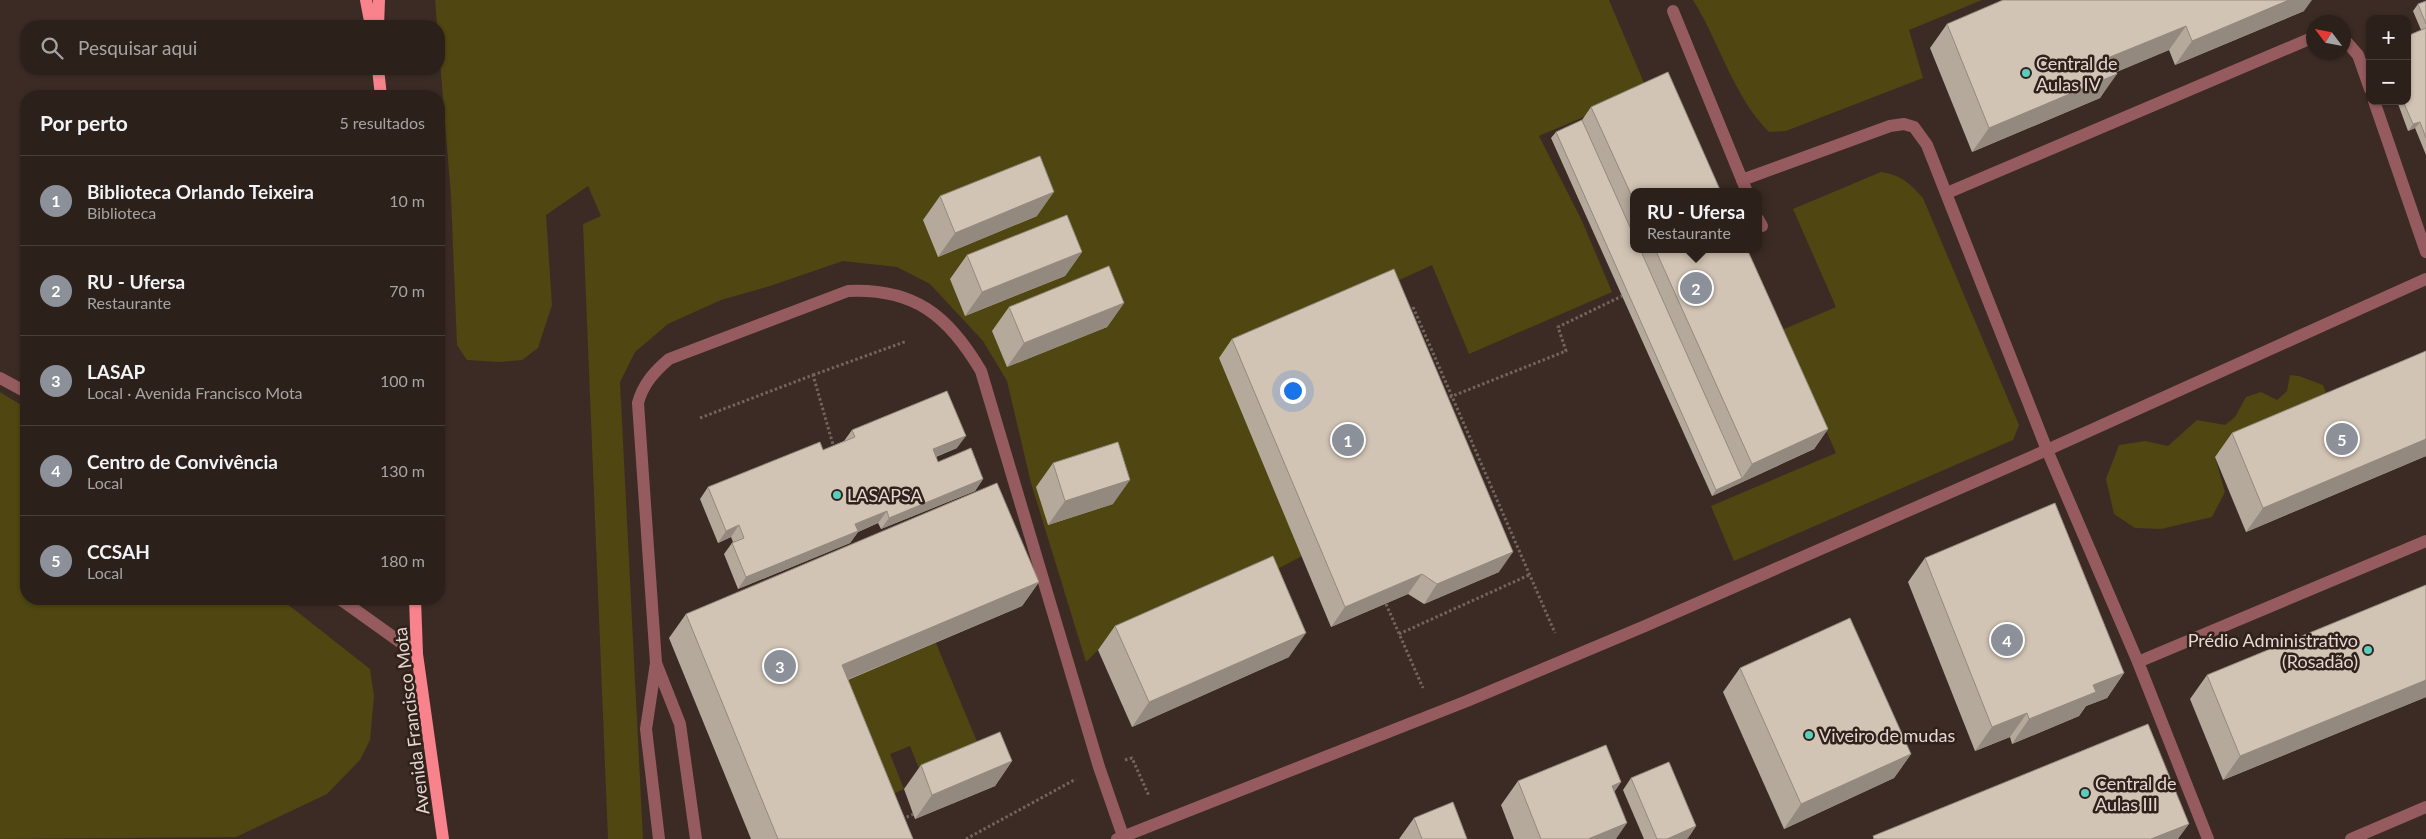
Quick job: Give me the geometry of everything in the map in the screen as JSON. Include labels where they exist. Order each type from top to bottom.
[{"type":"main road","points":[[366,0],[370,20]]},
{"type":"main road","points":[[378,20],[379,0]]},
{"type":"main road","points":[[379,75],[380,90]]},
{"type":"main road","name":"Avenida Francisco Mota","points":[[415,605],[417,654],[443,838]]},
{"type":"street","points":[[1673,11],[1745,186],[1890,126],[1904,124],[1914,127],[1924,140],[2047,450],[2138,662],[2208,839]]},
{"type":"street","points":[[1946,193],[2306,40]]},
{"type":"street","points":[[2351,48],[2358,56],[2366,78]]},
{"type":"street","points":[[2375,105],[2426,252]]},
{"type":"street","points":[[659,839],[646,729],[656,664],[638,403],[646,383],[669,359],[848,291],[871,290],[908,298],[947,325],[965,344],[980,371],[1120,837],[1467,701],[1705,600],[1863,529],[2047,450],[2426,279]]},
{"type":"street","points":[[0,378],[20,389]]},
{"type":"street","points":[[2138,662],[2426,541]]},
{"type":"street","points":[[348,605],[417,654]]},
{"type":"street","points":[[656,664],[680,724],[696,839]]},
{"type":"street","points":[[2351,839],[2426,807]]},
{"type":"path","points":[[1436,403],[1566,351],[1558,326],[1622,296]]},
{"type":"path","points":[[1413,307],[1555,633]]},
{"type":"path","points":[[700,418],[907,341]]},
{"type":"path","points":[[813,376],[836,453]]},
{"type":"path","points":[[1399,634],[1529,575]]},
{"type":"path","points":[[1386,604],[1423,688]]},
{"type":"path","points":[[966,839],[1099,767]]},
{"type":"path","points":[[897,821],[914,814]]},
{"type":"shaded area","points":[[435,0],[1609,0],[1647,90],[1539,136],[1582,221],[1612,292],[1469,354],[1432,265],[1380,289],[1302,556],[1257,580],[1098,650],[1086,662],[1031,483],[1007,381],[983,341],[930,284],[897,267],[843,261],[770,286],[721,300],[668,324],[635,352],[620,382],[643,839],[608,839],[583,224],[601,216],[588,186],[546,215],[552,305],[538,348],[522,360],[500,362],[467,360],[457,345],[451,196],[445,122],[445,90],[442,90],[441,75],[445,75],[445,20],[437,20]]},
{"type":"shaded area","points":[[1693,0],[1982,0],[1909,30],[1923,78],[1786,131],[1769,132],[1757,118],[1736,86]]},
{"type":"shaded area","points":[[1881,172],[1905,180],[1923,198],[2019,425],[2013,440],[1734,561],[1711,506],[1836,453],[1782,330],[1836,307],[1793,209]]},
{"type":"shaded area","points":[[2290,375],[2299,376],[2323,385],[2330,403],[2218,452],[2215,457],[2225,492],[2212,517],[2161,529],[2135,528],[2114,514],[2106,479],[2119,445],[2145,441],[2168,446],[2197,420],[2225,425],[2235,417],[2246,397],[2261,392],[2277,400],[2287,391]]},
{"type":"shaded area","points":[[0,392],[20,404],[20,605],[289,605],[370,669],[374,696],[370,740],[360,760],[327,794],[236,837],[0,839]]},
{"type":"shaded area","points":[[936,643],[983,756],[924,781],[910,746],[890,754],[904,789],[872,803],[825,689]]},
{"type":"building","name":"Central de Aulas IV","points":[[2003,0],[2289,0],[2192,41],[2186,26],[2110,57],[2117,74],[1989,128],[1947,24]]},
{"type":"building","points":[[2426,1],[2426,24],[2418,4]]},
{"type":"building","points":[[2426,28],[2426,138],[2420,122],[2413,124],[2405,105],[2411,105],[2411,34]]},
{"type":"building","points":[[1668,72],[1719,188],[1630,188],[1630,192],[1591,107]]},
{"type":"building","points":[[1582,120],[1630,227],[1630,253],[1642,253],[1742,478],[1716,490],[1556,132]]},
{"type":"building","points":[[1040,156],[1054,192],[955,233],[940,196]]},
{"type":"building","points":[[1067,215],[1082,252],[982,292],[967,255]]},
{"type":"building","points":[[1657,253],[1749,253],[1828,429],[1752,464]]},
{"type":"building","points":[[1109,266],[1124,303],[1024,343],[1009,307]]},
{"type":"building","points":[[1394,269],[1513,552],[1437,584],[1422,574],[1345,607],[1232,339]]},
{"type":"building","points":[[2426,351],[2426,439],[2263,508],[2232,433]]},
{"type":"building","name":"LASAPSA","points":[[947,391],[966,436],[933,449],[938,462],[971,448],[983,479],[889,518],[887,511],[855,524],[858,531],[746,577],[732,543],[744,538],[739,525],[726,531],[708,487],[820,442],[823,450],[855,437],[852,430]]},
{"type":"building","points":[[1118,442],[1130,480],[1065,501],[1053,463]]},
{"type":"building","points":[[997,483],[1039,582],[842,665],[913,839],[778,839],[686,614]]},
{"type":"building","points":[[2055,503],[2124,673],[2093,685],[2096,692],[2029,719],[2027,713],[1992,727],[1925,558]]},
{"type":"building","points":[[1273,556],[1306,633],[1149,702],[1115,626]]},
{"type":"building","name":"Prédio Administrativo (Rosadão)","points":[[2426,585],[2426,680],[2240,756],[2207,675]]},
{"type":"building","name":"Viveiro de mudas","points":[[1850,618],[1911,754],[1801,804],[1740,668]]},
{"type":"building","name":"Central de Aulas III","points":[[2148,724],[2189,824],[2151,839],[1874,839],[1873,836]]},
{"type":"building","points":[[1000,732],[1012,761],[932,795],[921,765]]},
{"type":"building","points":[[1606,745],[1621,782],[1612,786],[1627,823],[1588,839],[1541,839],[1518,781]]},
{"type":"building","points":[[1669,762],[1696,826],[1667,839],[1657,839],[1631,778]]},
{"type":"building","points":[[1453,802],[1467,839],[1422,839],[1414,818]]},
{"type":"place","name":"Central de Aulas IV","points":[[2026,73]]},
{"type":"place","name":"RU - Ufersa","points":[[1696,288]]},
{"type":"place","name":"CCSAH","points":[[2342,439]]},
{"type":"place","name":"Biblioteca Orlando Teixeira","points":[[1348,440]]},
{"type":"place","name":"LASAPSA","points":[[837,495]]},
{"type":"place","name":"Centro de Convivência","points":[[2007,640]]},
{"type":"place","name":"Prédio Administrativo (Rosadão)","points":[[2368,650]]},
{"type":"place","name":"LASAP","points":[[780,666]]},
{"type":"place","name":"Viveiro de mudas","points":[[1809,735]]},
{"type":"place","name":"Central de Aulas III","points":[[2085,793]]}]
